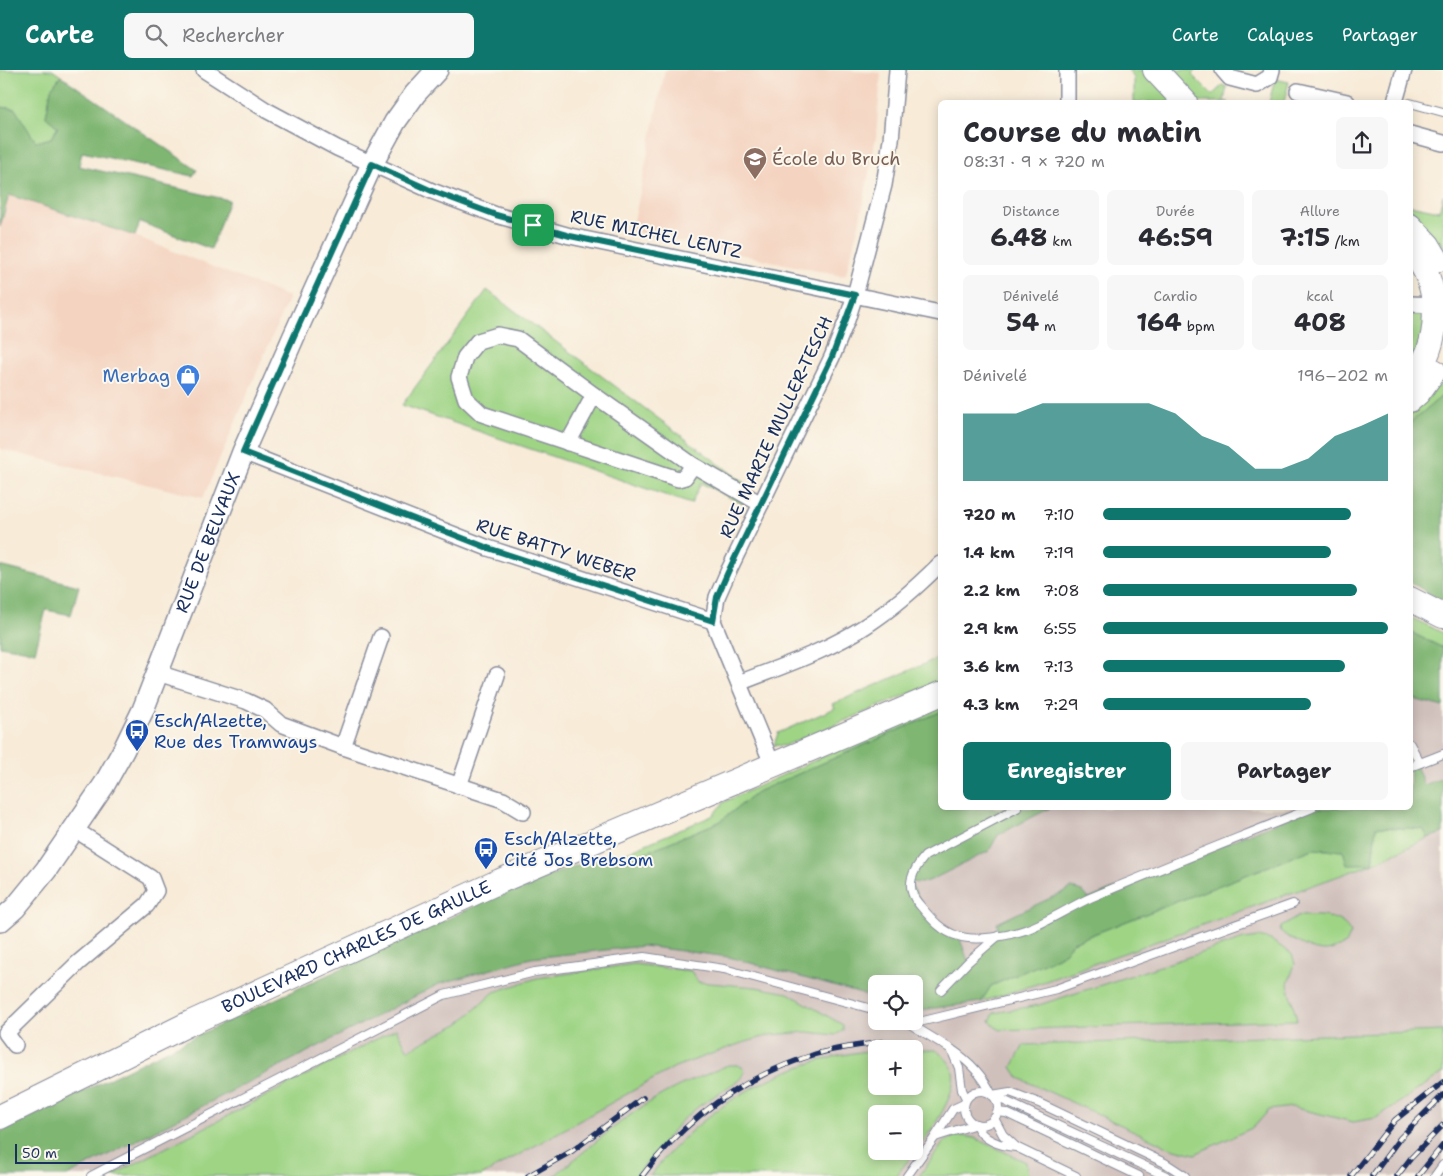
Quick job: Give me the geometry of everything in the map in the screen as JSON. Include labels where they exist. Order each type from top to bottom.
[{"type":"main road","points":[[1155,70],[1182,100]]},
{"type":"main road","points":[[1413,229],[1428,245],[1440,293],[1436,324],[1429,350],[1423,364],[1413,377]]},
{"type":"main road","points":[[1413,254],[1440,293]]},
{"type":"main road","points":[[1413,397],[1432,376],[1443,354]]},
{"type":"main road","points":[[1413,601],[1443,616]]},
{"type":"main road","points":[[1413,618],[1443,633]]},
{"type":"main road","name":"BOULEVARD CHARLES DE GAULLE","points":[[0,1117],[188,1024],[500,881],[938,695]]},
{"type":"street","name":"RUE MICHEL LENTZ","points":[[204,70],[266,110],[337,148],[432,191],[496,215],[570,236],[938,313]]},
{"type":"street","name":"RUE DE BELVAUX","points":[[0,921],[15,908],[40,878],[104,785],[124,751],[158,672],[243,452],[372,164],[395,122],[415,94],[437,70]]},
{"type":"street","name":"RUE MARIE MULLER-TESCH","points":[[713,621],[717,597],[832,357],[855,295],[884,185],[891,140],[897,70]]},
{"type":"street","points":[[1067,70],[1067,100]]},
{"type":"street","points":[[1223,70],[1230,78],[1257,85],[1270,77],[1272,70]]},
{"type":"street","points":[[1402,100],[1404,70]]},
{"type":"street","points":[[1298,91],[1338,100]]},
{"type":"street","points":[[1413,135],[1443,143]]},
{"type":"street","points":[[1413,296],[1418,293],[1440,293]]},
{"type":"street","points":[[1413,303],[1440,293]]},
{"type":"street","points":[[693,465],[685,477],[678,479],[482,414],[466,399],[459,377],[465,357],[478,341],[498,335],[518,339],[693,465],[761,504]]},
{"type":"street","points":[[568,442],[594,395]]},
{"type":"street","name":"RUE BATTY WEBER","points":[[243,452],[488,548],[713,621]]},
{"type":"street","points":[[739,683],[812,655],[866,625],[920,584],[938,566]]},
{"type":"street","points":[[713,621],[773,766]]},
{"type":"street","points":[[343,747],[381,637]]},
{"type":"street","points":[[158,672],[246,701],[265,710],[281,724],[343,747],[503,800],[523,812]]},
{"type":"street","points":[[460,786],[497,675]]},
{"type":"street","points":[[14,1045],[6,1033],[78,963],[147,905],[156,891],[151,878],[74,829]]},
{"type":"lane","points":[[1413,105],[1443,112]]},
{"type":"lane","points":[[1413,750],[1420,763]]},
{"type":"lane","points":[[1413,766],[1443,754]]},
{"type":"lane","points":[[1013,810],[925,856],[915,868],[910,882],[914,898],[941,928],[958,936],[980,938],[1026,930],[1088,899],[1307,810]]},
{"type":"lane","points":[[923,1019],[1056,988],[1294,904]]},
{"type":"lane","points":[[941,990],[968,962],[998,936]]},
{"type":"lane","points":[[91,1176],[444,995],[535,972],[644,957],[724,969],[868,1008]]},
{"type":"lane","points":[[920,1030],[951,1050],[984,1079],[998,1104],[996,1115],[1003,1135],[1016,1147],[1076,1176]]},
{"type":"lane","points":[[951,1050],[959,1068],[965,1101],[965,1115],[968,1120],[976,1124],[978,1131],[983,1136],[1007,1146],[1016,1147]]},
{"type":"lane","points":[[907,1176],[953,1109],[965,1101],[970,1094],[981,1090],[1166,1176]]},
{"type":"lane","points":[[992,1094],[1010,1092],[1020,1096],[1165,1163],[1185,1176]]},
{"type":"lane","points":[[935,1137],[976,1124],[989,1123],[996,1115],[1006,1113],[1139,1176]]},
{"type":"lane","points":[[1434,1176],[1443,1165]]},
{"type":"shaded area","name":"École du Bruch","points":[[665,70],[840,70],[881,73],[876,137],[859,224],[846,274],[841,276],[632,231]]},
{"type":"shaded area","points":[[9,195],[135,236],[289,297],[203,498],[0,449],[0,227]]},
{"type":"shaded area","points":[[1413,699],[1443,707],[1443,1176],[41,1176],[454,963],[938,809],[1413,810]]},
{"type":"green space","points":[[0,70],[52,70],[61,76],[51,89],[46,117],[58,127],[51,138],[36,143],[15,109],[0,107]]},
{"type":"green space","points":[[1128,70],[1197,70],[1192,75],[1212,95],[1223,85],[1227,87],[1224,100],[1134,100],[1134,78]]},
{"type":"green space","points":[[61,76],[197,170],[193,176],[82,152],[79,166],[229,200],[211,249],[140,222],[135,236],[9,195],[0,227],[0,107],[15,109],[36,142],[51,138],[58,127],[46,117],[51,89]]},
{"type":"green space","points":[[1275,79],[1289,82],[1284,100],[1270,100]]},
{"type":"green space","points":[[1443,195],[1443,252],[1413,228],[1413,206],[1439,211]]},
{"type":"green space","points":[[487,290],[751,488],[743,504],[701,483],[691,504],[402,405]]},
{"type":"green space","points":[[1428,313],[1428,322],[1413,360],[1413,314]]},
{"type":"green space","points":[[1443,377],[1443,395],[1413,420],[1413,411],[1428,398]]},
{"type":"green space","points":[[1443,395],[1443,602],[1413,584],[1413,420]]},
{"type":"green space","points":[[0,566],[79,586],[71,615],[46,610],[35,652],[0,646]]},
{"type":"green space","points":[[1413,618],[1443,633],[1443,648],[1413,633]]},
{"type":"green space","points":[[1413,633],[1443,648],[1443,707],[1413,699]]},
{"type":"green space","points":[[938,658],[938,682],[784,746],[774,745],[778,733],[835,708],[833,704]]},
{"type":"green space","points":[[938,704],[938,713],[759,791],[719,822],[619,863],[596,858],[627,852],[712,816],[724,802]]},
{"type":"green space","points":[[938,713],[938,810],[1046,810],[998,835],[989,851],[931,880],[921,883],[910,882],[927,914],[959,936],[968,961],[998,936],[997,923],[1072,888],[1082,891],[1089,899],[1307,810],[1413,810],[1413,766],[1416,765],[1424,785],[1443,778],[1443,833],[1428,838],[1423,829],[1376,827],[1372,864],[1347,864],[1343,851],[1313,849],[1073,942],[1062,955],[991,986],[981,1002],[923,1010],[923,975],[868,975],[868,996],[729,957],[643,946],[531,958],[439,984],[67,1176],[0,1176],[0,1132],[194,1037],[503,893],[596,858],[619,863],[719,822],[759,791]]},
{"type":"green space","points":[[1376,827],[1423,829],[1428,838],[1372,864]]},
{"type":"green space","points":[[1313,849],[1343,851],[1372,864],[1043,982],[981,1002],[991,986],[1062,955],[1073,942]]},
{"type":"green space","points":[[1299,916],[1328,917],[1341,922],[1351,933],[1346,944],[1327,951],[1315,950],[1280,932],[1281,927]]},
{"type":"green space","points":[[1258,937],[1271,940],[1292,954],[1295,964],[1288,984],[1297,1020],[1001,1030],[990,1021],[994,1013],[1039,1005],[1244,939]]},
{"type":"green space","points":[[634,964],[691,971],[698,982],[756,987],[788,993],[843,1025],[843,1031],[835,1035],[807,1032],[771,1035],[739,1044],[675,1067],[481,1176],[111,1176],[396,1029],[408,1050],[460,1023],[494,992],[537,978]]},
{"type":"green space","points":[[1443,1031],[1443,1073],[1376,1118],[1353,1122],[1292,1107],[1269,1110],[1254,1127],[1195,1154],[1171,1148],[1019,1078],[1012,1067],[1024,1045]]},
{"type":"green space","points":[[923,1050],[936,1050],[952,1068],[953,1083],[942,1112],[923,1141],[923,1105],[868,1105],[868,1160],[908,1160],[896,1176],[650,1176],[672,1150],[722,1106],[750,1089],[811,1063],[868,1051],[868,1095],[923,1095]]},
{"type":"green space","points":[[728,1065],[742,1067],[745,1071],[742,1078],[699,1106],[681,1121],[636,1176],[554,1176],[635,1111],[680,1085]]},
{"type":"green space","points":[[958,1135],[975,1138],[1026,1162],[1028,1173],[1026,1176],[919,1176],[944,1142]]},
{"type":"railway","points":[[642,1176],[659,1155],[696,1118],[738,1088],[785,1065],[810,1056],[868,1044]]},
{"type":"railway","points":[[1351,1176],[1395,1120],[1443,1082]]},
{"type":"railway","points":[[1372,1176],[1400,1138],[1443,1095]]},
{"type":"railway","points":[[528,1176],[572,1151],[643,1098]]},
{"type":"railway","points":[[1397,1176],[1411,1158],[1443,1125]]},
{"type":"railway","points":[[1418,1176],[1443,1145]]},
{"type":"place","name":"École du Bruch","points":[[755,180]]},
{"type":"place","name":"Merbag","points":[[188,397]]},
{"type":"place","name":"Esch/Alzette, Rue des Tramways","points":[[137,752]]},
{"type":"place","name":"Esch/Alzette, Cité Jos Brebsom","points":[[486,870]]},
{"type":"route","points":[[372,164],[432,191],[496,215],[533,225],[570,236],[855,295],[832,357],[717,597],[713,621],[488,548],[243,452],[372,164]]}]
